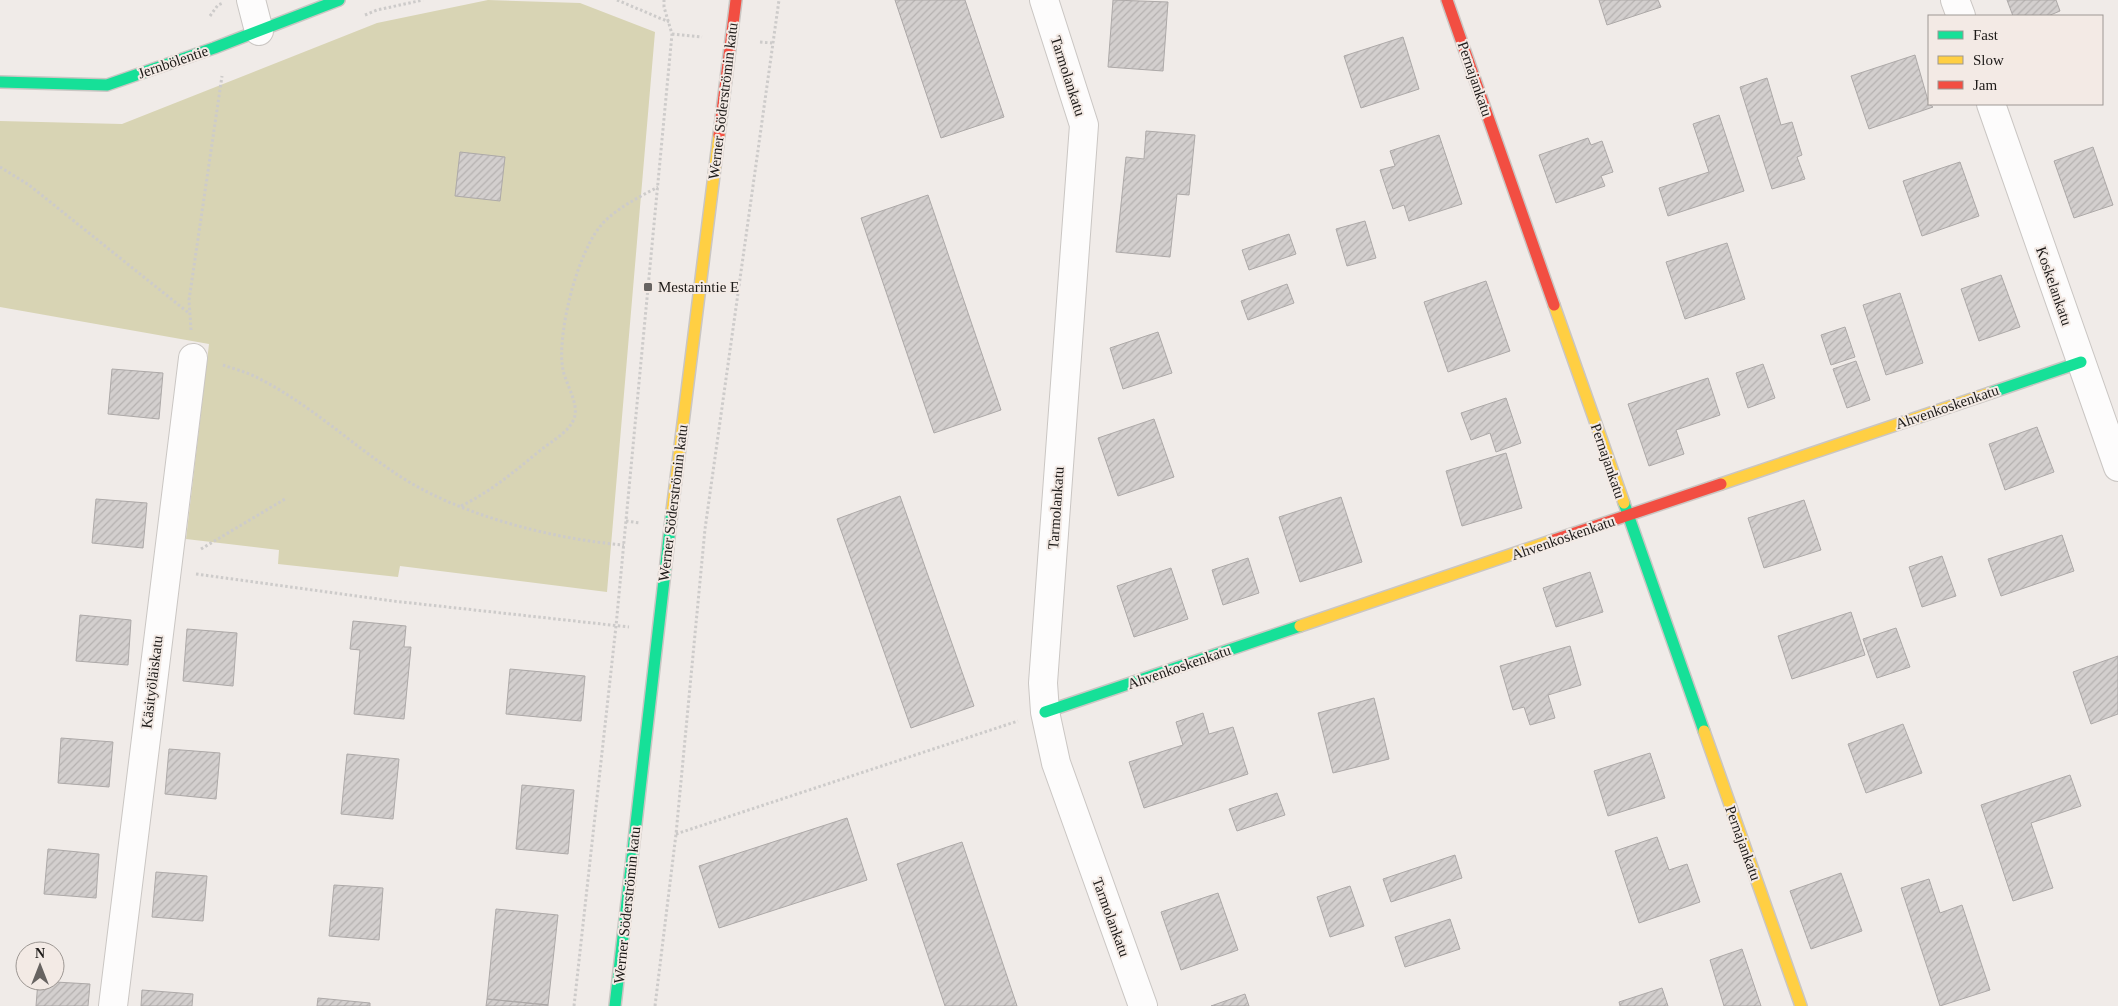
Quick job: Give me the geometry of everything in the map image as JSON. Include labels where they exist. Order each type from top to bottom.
[{"type":"street","points":[[251,0],[259,31]]},
{"type":"street","name":"Jernbölentie","points":[[0,82],[107,85],[259,31],[339,0]]},
{"type":"street","name":"Werner Söderströmin katu","points":[[615,1006],[658,630],[736,0]]},
{"type":"street","name":"Tarmolankatu","points":[[1044,0],[1084,125],[1042,683],[1045,712],[1056,763],[1143,1006]]},
{"type":"street","name":"Pernajankatu","points":[[1447,0],[1801,1006]]},
{"type":"street","points":[[1955,0],[1961,15]]},
{"type":"street","name":"Koskelankatu","points":[[1991,105],[2118,467]]},
{"type":"street","name":"Käsityöläiskatu","points":[[113,1006],[165,570],[193,358]]},
{"type":"street","name":"Ahvenkoskenkatu","points":[[1045,712],[2081,362]]},
{"type":"path","points":[[617,0],[669,22]]},
{"type":"path","points":[[574,1006],[616,626],[672,34],[664,8],[664,0]]},
{"type":"path","points":[[654,1006],[676,834],[705,529],[779,0]]},
{"type":"path","points":[[222,75],[189,300],[193,358],[216,362],[258,378],[316,415],[395,474],[435,498],[552,534],[590,542],[624,546]]},
{"type":"path","points":[[0,167],[29,184],[190,314]]},
{"type":"path","points":[[461,506],[506,479],[562,434],[573,421],[575,412],[563,370],[561,350],[571,294],[580,267],[602,223],[658,187]]},
{"type":"path","points":[[165,570],[243,526],[285,498]]},
{"type":"path","points":[[165,570],[393,601],[658,630]]},
{"type":"path","points":[[676,834],[1045,712]]},
{"type":"shaded area","points":[[488,0],[580,3],[655,32],[607,592],[400,566],[398,577],[278,564],[279,550],[186,539],[209,344],[0,307],[0,121],[122,124],[377,23]]},
{"type":"building","points":[[895,0],[965,0],[1004,117],[941,138]]},
{"type":"building","points":[[1113,0],[1168,2],[1163,71],[1108,67]]},
{"type":"building","points":[[1599,0],[1658,0],[1661,7],[1607,25]]},
{"type":"building","points":[[2007,0],[2056,0],[2060,11],[2050,15],[2013,15]]},
{"type":"building","points":[[1403,37],[1419,89],[1361,108],[1344,56]]},
{"type":"building","points":[[1915,55],[1928,105],[1933,107],[1869,129],[1851,76]]},
{"type":"building","points":[[1767,78],[1781,125],[1792,122],[1802,155],[1797,157],[1805,179],[1772,189],[1740,87]]},
{"type":"building","points":[[1719,115],[1744,191],[1668,216],[1659,188],[1709,172],[1693,124]]},
{"type":"building","points":[[1146,131],[1195,135],[1189,195],[1177,194],[1170,257],[1116,252],[1126,157],[1144,159]]},
{"type":"building","points":[[1439,135],[1462,204],[1409,221],[1404,205],[1393,209],[1380,170],[1395,166],[1390,151]]},
{"type":"building","points":[[1588,138],[1591,145],[1602,141],[1613,172],[1601,176],[1605,186],[1556,203],[1539,155]]},
{"type":"building","points":[[2093,147],[2113,205],[2074,218],[2054,161]]},
{"type":"building","points":[[460,152],[505,157],[500,201],[455,196]]},
{"type":"building","points":[[1960,162],[1979,216],[1922,236],[1903,181]]},
{"type":"building","points":[[928,195],[1001,410],[934,433],[861,218]]},
{"type":"building","points":[[1365,221],[1376,258],[1347,266],[1336,229]]},
{"type":"building","points":[[1289,234],[1296,254],[1249,270],[1242,250]]},
{"type":"building","points":[[1727,243],[1745,299],[1685,319],[1666,262]]},
{"type":"building","points":[[2001,275],[2020,327],[1979,341],[1961,289]]},
{"type":"building","points":[[1486,281],[1510,351],[1448,372],[1424,302]]},
{"type":"building","points":[[1287,284],[1294,303],[1248,320],[1241,301]]},
{"type":"building","points":[[1900,293],[1923,363],[1886,375],[1863,305]]},
{"type":"building","points":[[1845,327],[1855,357],[1831,365],[1821,335]]},
{"type":"building","points":[[1158,332],[1172,373],[1123,389],[1110,348]]},
{"type":"building","points":[[1856,361],[1870,400],[1847,408],[1833,369]]},
{"type":"building","points":[[1763,364],[1775,398],[1748,408],[1736,373]]},
{"type":"building","points":[[112,369],[163,373],[159,419],[108,414]]},
{"type":"building","points":[[1708,378],[1720,415],[1676,430],[1684,454],[1649,466],[1628,404]]},
{"type":"building","points":[[1506,398],[1521,443],[1496,452],[1490,433],[1471,440],[1461,413]]},
{"type":"building","points":[[1154,419],[1174,477],[1118,496],[1098,438]]},
{"type":"building","points":[[2037,427],[2054,472],[2005,490],[1989,444]]},
{"type":"building","points":[[1506,453],[1522,508],[1462,526],[1446,471]]},
{"type":"building","points":[[900,496],[974,706],[911,728],[837,519]]},
{"type":"building","points":[[1341,497],[1362,562],[1300,582],[1279,517]]},
{"type":"building","points":[[96,499],[147,503],[143,548],[92,543]]},
{"type":"building","points":[[1804,500],[1821,550],[1764,568],[1748,518]]},
{"type":"building","points":[[2062,535],[2074,571],[2001,596],[1988,559]]},
{"type":"building","points":[[1942,556],[1956,596],[1922,607],[1909,567]]},
{"type":"building","points":[[1248,558],[1259,593],[1223,605],[1212,570]]},
{"type":"building","points":[[1171,568],[1188,619],[1134,637],[1117,586]]},
{"type":"building","points":[[1590,572],[1603,612],[1556,627],[1543,588]]},
{"type":"building","points":[[1851,612],[1865,655],[1792,679],[1778,636]]},
{"type":"building","points":[[80,615],[131,620],[128,665],[76,661]]},
{"type":"building","points":[[353,621],[406,626],[404,647],[411,647],[404,719],[354,714],[360,650],[350,649]]},
{"type":"building","points":[[1896,628],[1910,667],[1877,678],[1863,639]]},
{"type":"building","points":[[187,629],[237,633],[233,686],[183,681]]},
{"type":"building","points":[[1570,646],[1581,685],[1548,695],[1555,718],[1530,725],[1524,707],[1513,710],[1500,666]]},
{"type":"building","points":[[2118,656],[2118,714],[2091,724],[2073,672]]},
{"type":"building","points":[[510,669],[585,676],[581,721],[506,714]]},
{"type":"building","points":[[1374,698],[1389,759],[1333,773],[1318,713]]},
{"type":"building","points":[[1203,713],[1209,734],[1233,727],[1248,774],[1144,808],[1129,762],[1183,745],[1176,722]]},
{"type":"building","points":[[1903,724],[1922,773],[1866,793],[1848,744]]},
{"type":"building","points":[[61,738],[113,742],[109,787],[58,783]]},
{"type":"building","points":[[169,749],[220,753],[216,799],[165,794]]},
{"type":"building","points":[[1650,753],[1665,798],[1608,816],[1594,771]]},
{"type":"building","points":[[347,754],[399,759],[393,819],[341,814]]},
{"type":"building","points":[[2070,775],[2081,806],[2031,823],[2053,888],[2013,901],[1981,805]]},
{"type":"building","points":[[522,785],[574,790],[568,854],[516,849]]},
{"type":"building","points":[[1277,793],[1285,815],[1237,831],[1229,809]]},
{"type":"building","points":[[847,818],[867,880],[719,928],[699,866]]},
{"type":"building","points":[[1657,837],[1669,870],[1687,864],[1700,902],[1639,923],[1615,851]]},
{"type":"building","points":[[962,842],[1017,1006],[945,1006],[897,864]]},
{"type":"building","points":[[48,849],[99,854],[96,898],[44,894]]},
{"type":"building","points":[[1455,855],[1462,878],[1391,902],[1383,879]]},
{"type":"building","points":[[156,872],[207,876],[203,921],[152,917]]},
{"type":"building","points":[[1841,873],[1862,931],[1811,949],[1790,891]]},
{"type":"building","points":[[1929,879],[1940,913],[1962,905],[1990,990],[1940,1006],[1901,888]]},
{"type":"building","points":[[334,885],[383,888],[379,940],[329,936]]},
{"type":"building","points":[[1350,886],[1364,926],[1330,937],[1317,897]]},
{"type":"building","points":[[1218,893],[1238,950],[1181,970],[1161,912]]},
{"type":"building","points":[[496,909],[558,915],[548,1005],[487,999]]},
{"type":"building","points":[[1450,919],[1460,949],[1405,967],[1395,937]]},
{"type":"building","points":[[1742,949],[1761,1006],[1724,1006],[1710,960]]},
{"type":"building","points":[[65,983],[90,984],[88,1006],[36,1006],[37,991],[65,991]]},
{"type":"building","points":[[1662,988],[1668,1006],[1620,1006],[1619,1002]]},
{"type":"building","points":[[142,990],[193,994],[192,1006],[141,1006]]},
{"type":"building","points":[[1245,994],[1249,1006],[1211,1006]]},
{"type":"building","points":[[318,998],[370,1003],[370,1006],[317,1006]]},
{"type":"building","points":[[487,999],[548,1005],[548,1006],[486,1006]]},
{"type":"traffic: fast","points":[[0,82],[107,85],[214,48],[339,0]]},
{"type":"traffic: fast","points":[[1990,393],[2081,362]]},
{"type":"traffic: fast","points":[[1624,503],[1704,731]]},
{"type":"traffic: fast","points":[[615,1006],[672,511]]},
{"type":"traffic: fast","points":[[1045,712],[1300,626]]},
{"type":"traffic: slow","points":[[672,511],[719,135]]},
{"type":"traffic: slow","points":[[1554,305],[1624,503]]},
{"type":"traffic: slow","points":[[1721,484],[1990,393]]},
{"type":"traffic: slow","points":[[1300,626],[1554,540]]},
{"type":"traffic: slow","points":[[1704,731],[1801,1006]]},
{"type":"traffic: jam","points":[[719,135],[736,0]]},
{"type":"traffic: jam","points":[[1447,0],[1554,305]]},
{"type":"traffic: jam","points":[[1554,540],[1721,484]]},
{"type":"place","name":"Mestarintie E","points":[[648,287]]}]
